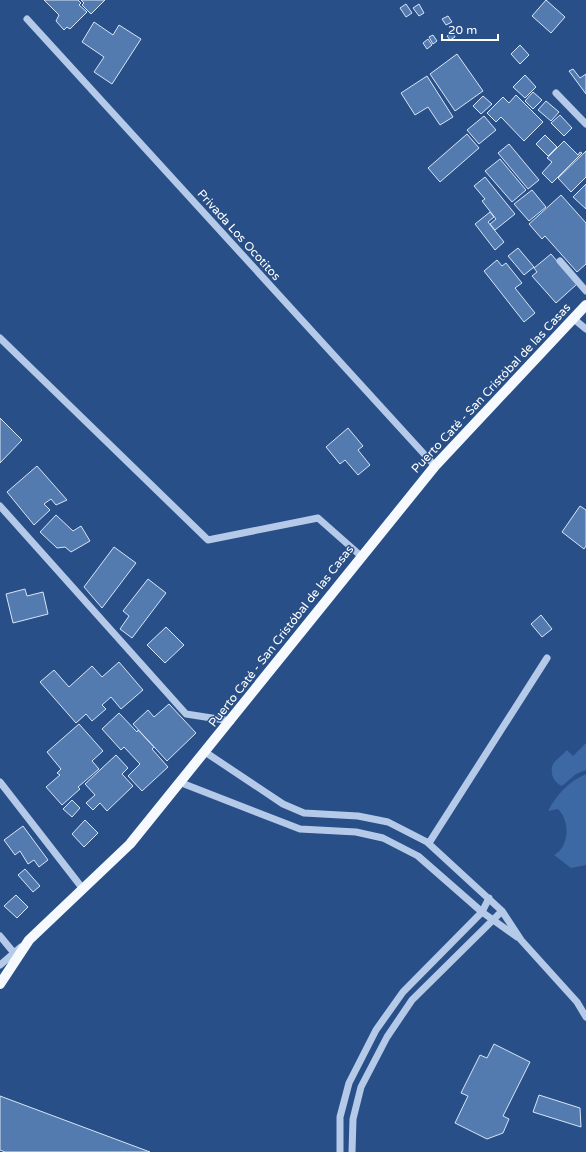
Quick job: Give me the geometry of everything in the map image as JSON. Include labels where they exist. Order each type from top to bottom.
[{"type":"main road","name":"Puerto Caté - San Cristóbal de las Casas","points":[[0,984],[29,940],[130,844],[179,782],[231,721],[361,556],[435,466],[586,305]]},
{"type":"street","name":"Privada Los Ocotitos","points":[[27,19],[435,466]]},
{"type":"street","points":[[556,92],[586,124]]},
{"type":"street","points":[[560,261],[586,291]]},
{"type":"street","points":[[574,318],[586,329]]},
{"type":"street","points":[[0,338],[208,540],[318,518],[361,556]]},
{"type":"street","points":[[0,506],[186,714],[231,721]]},
{"type":"street","points":[[429,844],[547,658]]},
{"type":"street","points":[[205,752],[283,804],[304,813],[358,816],[388,822],[429,844],[502,911],[521,940],[577,1002],[586,1017]]},
{"type":"street","points":[[0,782],[83,889]]},
{"type":"street","points":[[179,782],[300,829],[356,832],[383,838],[418,856],[482,912],[521,940]]},
{"type":"street","points":[[340,1152],[340,1117],[349,1083],[376,1030],[403,992],[482,912],[489,898]]},
{"type":"street","points":[[352,1152],[353,1119],[361,1087],[387,1037],[412,1000],[502,911]]},
{"type":"street","points":[[0,936],[14,953]]},
{"type":"street","points":[[0,965],[29,940]]},
{"type":"shaded area","points":[[586,743],[586,770],[576,774],[562,786],[559,785],[552,774],[553,764],[567,750],[573,756]]},
{"type":"shaded area","points":[[586,774],[586,865],[571,868],[554,855],[563,846],[565,840],[565,820],[558,809],[548,811],[555,799],[568,785]]},
{"type":"building","points":[[44,0],[78,0],[81,3],[79,5],[87,12],[70,29],[67,27],[64,30],[56,21],[59,15]]},
{"type":"building","points":[[81,0],[105,0],[91,14],[82,5],[84,3]]},
{"type":"building","points":[[546,0],[565,17],[551,33],[532,16]]},
{"type":"building","points":[[406,4],[412,13],[406,17],[400,8]]},
{"type":"building","points":[[419,4],[424,13],[419,16],[413,8]]},
{"type":"building","points":[[448,16],[452,22],[446,25],[442,19]]},
{"type":"building","points":[[94,22],[113,35],[119,25],[141,39],[112,84],[94,72],[104,57],[82,42]]},
{"type":"building","points":[[453,32],[455,37],[450,40],[447,36]]},
{"type":"building","points":[[433,35],[437,41],[433,44],[429,37]]},
{"type":"building","points":[[428,39],[432,45],[427,49],[423,43]]},
{"type":"building","points":[[520,45],[529,55],[520,64],[511,54]]},
{"type":"building","points":[[457,54],[483,91],[455,111],[430,74]]},
{"type":"building","points":[[573,69],[580,78],[586,74],[586,94],[569,71]]},
{"type":"building","points":[[525,75],[536,87],[525,98],[513,87]]},
{"type":"building","points":[[427,76],[453,117],[440,125],[428,107],[415,115],[401,93]]},
{"type":"building","points":[[533,92],[542,100],[533,109],[525,101]]},
{"type":"building","points":[[516,95],[543,122],[524,141],[501,117],[496,122],[487,113],[503,97],[509,103]]},
{"type":"building","points":[[483,96],[492,104],[481,114],[473,106]]},
{"type":"building","points":[[546,101],[559,112],[551,121],[538,110]]},
{"type":"building","points":[[560,115],[572,128],[564,136],[551,123]]},
{"type":"building","points":[[484,116],[496,130],[479,144],[467,130]]},
{"type":"building","points":[[467,134],[479,148],[440,182],[428,168]]},
{"type":"building","points":[[545,135],[557,147],[548,156],[536,144]]},
{"type":"building","points":[[564,141],[578,155],[580,152],[582,153],[552,183],[542,173],[552,162],[547,158]]},
{"type":"building","points":[[509,144],[539,180],[528,189],[498,153]]},
{"type":"building","points":[[586,151],[586,177],[571,192],[558,178]]},
{"type":"building","points":[[500,159],[526,190],[512,202],[485,171]]},
{"type":"building","points":[[485,177],[515,214],[495,230],[490,224],[496,219],[482,201],[485,199],[474,186]]},
{"type":"building","points":[[586,184],[586,209],[573,197]]},
{"type":"building","points":[[532,190],[546,207],[529,221],[514,204]]},
{"type":"building","points":[[561,195],[586,223],[586,264],[577,272],[545,236],[542,239],[529,224]]},
{"type":"building","points":[[490,212],[494,217],[488,222],[504,242],[495,250],[475,224]]},
{"type":"building","points":[[518,248],[534,267],[524,275],[508,256]]},
{"type":"building","points":[[551,254],[577,284],[556,303],[532,276],[537,272],[534,268]]},
{"type":"building","points":[[497,260],[502,266],[506,263],[522,283],[515,288],[535,313],[524,322],[484,271]]},
{"type":"building","points":[[0,418],[22,440],[0,463]]},
{"type":"building","points":[[348,428],[363,446],[358,450],[370,465],[358,475],[345,460],[340,464],[326,447]]},
{"type":"building","points":[[37,466],[67,500],[56,505],[51,499],[44,504],[50,510],[34,525],[7,492]]},
{"type":"building","points":[[580,506],[586,510],[586,546],[584,549],[562,532]]},
{"type":"building","points":[[56,515],[73,531],[81,526],[90,541],[71,552],[65,547],[57,548],[40,532]]},
{"type":"building","points":[[114,547],[136,563],[102,608],[84,587]]},
{"type":"building","points":[[148,579],[166,593],[132,638],[120,629],[129,616],[123,611]]},
{"type":"building","points":[[25,589],[27,596],[43,592],[48,614],[13,623],[6,594]]},
{"type":"building","points":[[541,615],[552,629],[542,637],[531,624]]},
{"type":"building","points":[[166,627],[184,645],[165,663],[147,645]]},
{"type":"building","points":[[119,662],[143,690],[121,709],[111,697],[102,705],[106,709],[92,721],[86,714],[76,723],[40,682],[54,670],[69,687],[92,666],[102,677]]},
{"type":"building","points":[[169,704],[196,733],[167,761],[133,724],[148,710],[154,717]]},
{"type":"building","points":[[119,713],[154,747],[152,749],[168,767],[142,791],[128,776],[140,764],[124,747],[121,750],[102,729]]},
{"type":"building","points":[[79,724],[103,751],[92,761],[99,769],[78,787],[80,789],[62,805],[46,787],[60,775],[57,773],[61,769],[47,752]]},
{"type":"building","points":[[116,755],[128,768],[122,774],[133,786],[107,811],[100,803],[93,810],[86,803],[95,795],[85,784]]},
{"type":"building","points":[[72,800],[80,808],[72,817],[63,809]]},
{"type":"building","points":[[85,820],[98,833],[84,847],[72,834]]},
{"type":"building","points":[[23,826],[48,860],[39,867],[34,860],[28,864],[20,851],[15,855],[4,840]]},
{"type":"building","points":[[25,869],[40,886],[33,892],[18,875]]},
{"type":"building","points":[[16,895],[28,907],[17,918],[4,906]]},
{"type":"building","points":[[494,1044],[530,1062],[503,1116],[509,1119],[503,1133],[487,1139],[455,1123],[468,1096],[461,1093],[480,1055],[487,1058]]},
{"type":"building","points":[[539,1095],[580,1108],[581,1127],[533,1112]]},
{"type":"building","points":[[0,1096],[150,1152],[5,1152],[0,1150]]}]
